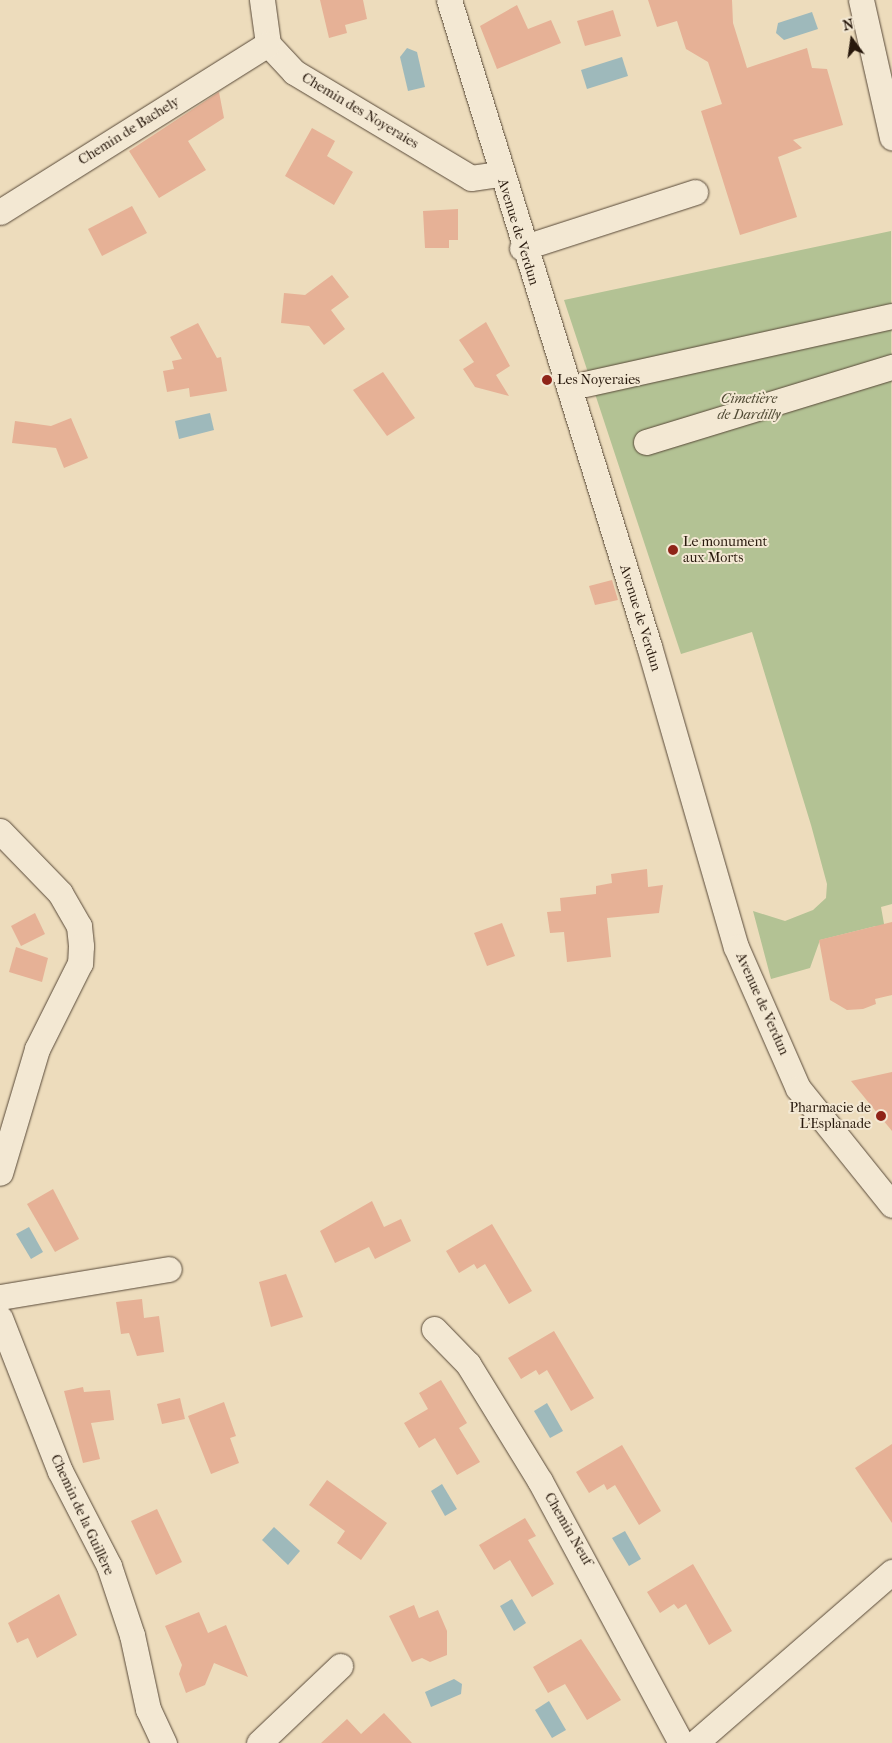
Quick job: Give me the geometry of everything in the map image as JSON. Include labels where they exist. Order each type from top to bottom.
[{"type":"street","points":[[262,0],[268,44]]},
{"type":"street","name":"Avenue de Verdun","points":[[449,0],[522,248],[649,646],[736,946],[798,1088],[892,1205]]},
{"type":"street","points":[[860,0],[883,69],[892,138]]},
{"type":"street","name":"Chemin des Noyeraies","points":[[268,44],[294,72],[471,178],[500,174]]},
{"type":"street","name":"Chemin de Bachely","points":[[2,204],[268,44]]},
{"type":"street","points":[[522,248],[695,192]]},
{"type":"street","points":[[585,384],[892,316]]},
{"type":"street","points":[[646,442],[892,367]]},
{"type":"street","points":[[0,831],[60,893],[79,926],[81,946],[80,964],[37,1049],[4,1148],[0,1174]]},
{"type":"street","points":[[0,1297],[169,1269]]},
{"type":"street","name":"Chemin de la Guillère","points":[[0,1318],[60,1471],[109,1566],[132,1635],[148,1709],[164,1743]]},
{"type":"street","name":"Chemin Neuf","points":[[434,1329],[468,1364],[540,1480],[681,1743]]},
{"type":"street","points":[[694,1743],[892,1572]]},
{"type":"street","points":[[259,1743],[340,1666]]},
{"type":"green space","name":"Cimetière de Dardilly","points":[[891,231],[892,904],[881,907],[886,935],[876,926],[820,940],[810,968],[771,979],[753,911],[785,921],[813,910],[826,898],[827,884],[811,825],[752,632],[681,654],[564,300]]},
{"type":"water","points":[[812,12],[818,29],[784,40],[776,33],[778,23]]},
{"type":"water","points":[[407,48],[417,52],[425,87],[408,91],[400,57]]},
{"type":"water","points":[[622,57],[628,76],[587,89],[581,70]]},
{"type":"water","points":[[210,413],[214,430],[179,439],[175,421]]},
{"type":"water","points":[[29,1227],[43,1252],[31,1259],[16,1234]]},
{"type":"water","points":[[547,1403],[563,1431],[550,1438],[534,1411]]},
{"type":"water","points":[[442,1484],[457,1509],[445,1516],[431,1491]]},
{"type":"water","points":[[274,1527],[300,1551],[288,1565],[262,1540]]},
{"type":"water","points":[[625,1531],[641,1559],[629,1566],[612,1538]]},
{"type":"water","points":[[512,1599],[526,1623],[514,1631],[500,1606]]},
{"type":"water","points":[[454,1679],[462,1684],[461,1694],[431,1707],[425,1692]]},
{"type":"water","points":[[549,1701],[566,1730],[552,1738],[535,1710]]},
{"type":"building","points":[[320,0],[363,0],[367,19],[345,25],[347,33],[329,38]]},
{"type":"building","points":[[648,0],[732,0],[733,23],[747,68],[807,48],[812,68],[827,69],[843,125],[793,140],[802,148],[778,157],[797,217],[740,235],[701,111],[722,104],[708,62],[686,49],[677,21],[657,27]]},
{"type":"building","points":[[517,5],[528,29],[551,20],[561,43],[497,69],[480,26]]},
{"type":"building","points":[[613,10],[621,36],[585,46],[577,21]]},
{"type":"building","points":[[219,92],[224,118],[188,141],[206,170],[159,198],[129,151]]},
{"type":"building","points":[[312,128],[335,141],[327,156],[353,172],[334,205],[285,176]]},
{"type":"building","points":[[132,206],[147,233],[102,256],[88,229]]},
{"type":"building","points":[[458,209],[458,240],[449,240],[449,248],[425,248],[423,211]]},
{"type":"building","points":[[332,275],[349,297],[331,310],[345,329],[324,345],[309,326],[281,323],[284,293],[305,295]]},
{"type":"building","points":[[486,322],[510,366],[496,375],[509,396],[475,387],[463,369],[474,362],[459,340]]},
{"type":"building","points":[[198,323],[217,358],[221,357],[227,391],[190,397],[189,388],[167,392],[163,371],[174,369],[172,361],[182,359],[170,337]]},
{"type":"building","points":[[383,372],[415,418],[387,436],[353,390]]},
{"type":"building","points":[[71,418],[88,458],[64,468],[56,448],[12,443],[15,421],[51,426]]},
{"type":"building","points":[[612,580],[618,600],[595,605],[589,586]]},
{"type":"building","points":[[647,869],[648,887],[663,885],[659,913],[607,918],[611,957],[567,962],[564,932],[550,933],[547,912],[561,911],[560,898],[596,894],[596,886],[612,883],[611,874]]},
{"type":"building","points":[[35,913],[45,934],[21,946],[11,926]]},
{"type":"building","points":[[892,922],[892,995],[875,999],[876,1004],[863,1009],[847,1010],[830,1000],[819,940]]},
{"type":"building","points":[[502,923],[515,956],[487,966],[474,933]]},
{"type":"building","points":[[16,947],[48,958],[42,982],[9,972]]},
{"type":"building","points":[[892,1072],[892,1131],[851,1081]]},
{"type":"building","points":[[53,1189],[79,1239],[55,1252],[27,1204]]},
{"type":"building","points":[[372,1201],[384,1227],[401,1219],[411,1241],[375,1259],[369,1247],[335,1263],[320,1231]]},
{"type":"building","points":[[492,1224],[532,1291],[509,1304],[485,1264],[477,1269],[474,1264],[459,1273],[446,1251]]},
{"type":"building","points":[[286,1274],[303,1317],[271,1327],[259,1282]]},
{"type":"building","points":[[142,1299],[144,1318],[159,1316],[164,1352],[137,1356],[129,1333],[121,1334],[116,1302]]},
{"type":"building","points":[[554,1331],[594,1398],[571,1411],[547,1370],[539,1375],[536,1370],[521,1379],[508,1358]]},
{"type":"building","points":[[441,1380],[467,1423],[459,1428],[480,1462],[457,1475],[435,1438],[419,1448],[404,1423],[428,1409],[419,1393]]},
{"type":"building","points":[[83,1387],[84,1392],[110,1390],[114,1420],[91,1423],[100,1459],[83,1463],[64,1391]]},
{"type":"building","points":[[180,1398],[185,1419],[162,1424],[157,1404]]},
{"type":"building","points":[[224,1402],[236,1436],[230,1438],[239,1463],[211,1474],[188,1416]]},
{"type":"building","points":[[892,1444],[892,1523],[855,1468]]},
{"type":"building","points":[[622,1445],[661,1511],[639,1525],[615,1485],[607,1490],[604,1484],[589,1493],[576,1472]]},
{"type":"building","points":[[327,1480],[387,1523],[361,1560],[337,1543],[345,1531],[309,1505]]},
{"type":"building","points":[[157,1509],[182,1562],[156,1575],[131,1521]]},
{"type":"building","points":[[525,1518],[536,1536],[528,1540],[554,1584],[532,1597],[510,1560],[494,1570],[479,1545]]},
{"type":"building","points":[[693,1564],[732,1631],[709,1645],[686,1604],[678,1609],[674,1604],[660,1613],[647,1592]]},
{"type":"building","points":[[59,1594],[77,1635],[37,1658],[28,1638],[17,1643],[8,1623]]},
{"type":"building","points":[[414,1605],[419,1618],[438,1610],[447,1631],[447,1655],[430,1662],[422,1658],[412,1662],[389,1616]]},
{"type":"building","points":[[199,1612],[208,1633],[226,1625],[248,1677],[214,1663],[205,1685],[186,1693],[179,1674],[182,1665],[165,1626]]},
{"type":"building","points":[[581,1639],[621,1700],[587,1720],[565,1684],[548,1693],[533,1667]]},
{"type":"building","points":[[384,1713],[412,1743],[321,1743],[347,1719],[361,1734]]},
{"type":"place","name":"Les Noyeraies","points":[[547,380]]},
{"type":"place","name":"Le monument aux Morts","points":[[673,550]]},
{"type":"place","name":"Pharmacie de L'Esplanade","points":[[881,1116]]}]
